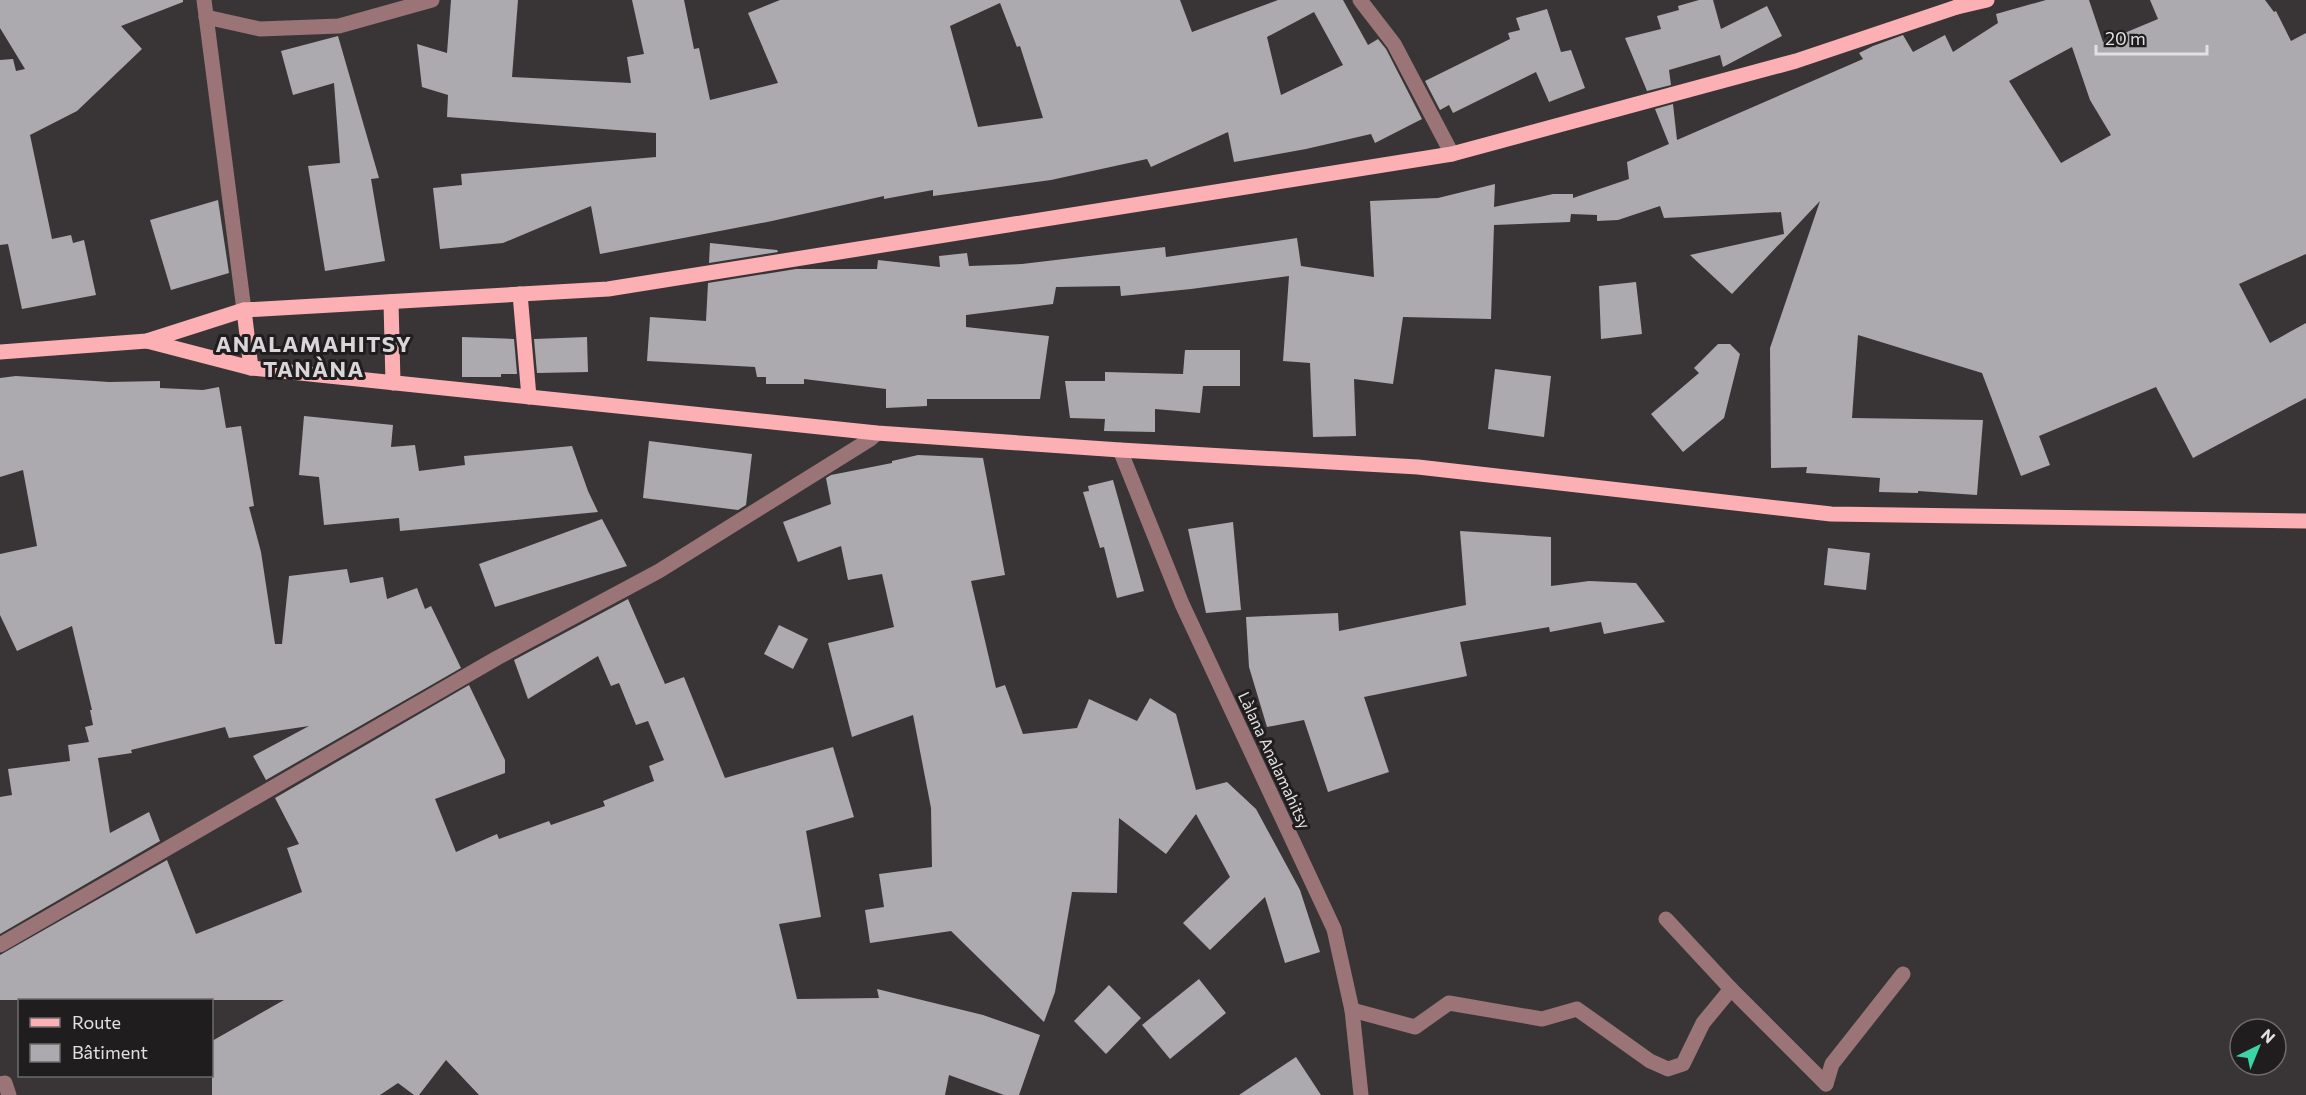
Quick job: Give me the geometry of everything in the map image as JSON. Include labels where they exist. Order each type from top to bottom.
[{"type":"main road","points":[[0,352],[147,341],[244,310],[608,289],[1452,154],[1796,61],[1962,4],[1987,0]]},
{"type":"main road","points":[[519,294],[529,397]]},
{"type":"main road","points":[[391,302],[393,382]]},
{"type":"main road","points":[[244,310],[250,368]]},
{"type":"main road","points":[[147,341],[250,368],[878,433],[1120,450],[1418,466],[1832,514],[2306,521]]},
{"type":"street","points":[[204,0],[244,310]]},
{"type":"street","points":[[206,17],[260,29],[339,26],[432,0]]},
{"type":"street","points":[[1360,0],[1394,44],[1452,154]]},
{"type":"street","points":[[0,945],[496,658],[659,571],[878,433]]},
{"type":"street","name":"Làlana Analamahitsy","points":[[1120,450],[1182,604],[1334,929],[1352,1010],[1360,1094]]},
{"type":"street","points":[[1666,919],[1731,989],[1826,1084],[1832,1064],[1903,974]]},
{"type":"street","points":[[1352,1010],[1415,1028],[1449,1003],[1542,1019],[1576,1009],[1650,1061],[1668,1069],[1683,1064],[1703,1023],[1731,989]]},
{"type":"street","points":[[0,1084],[5,1083],[9,1095]]},
{"type":"building","points":[[0,0],[183,0],[183,2],[121,26],[142,49],[77,111],[30,135],[52,239],[71,235],[73,243],[84,240],[96,295],[22,309],[8,244],[0,245],[0,60],[13,59],[16,71],[25,69],[0,28]]},
{"type":"building","points":[[451,0],[518,0],[512,77],[631,83],[627,57],[644,54],[632,0],[684,0],[694,49],[699,48],[710,100],[778,83],[748,13],[780,0],[1180,0],[1192,32],[1278,0],[1343,0],[1368,45],[1378,39],[1386,49],[1422,119],[1375,143],[1371,134],[1234,162],[1228,132],[1151,167],[1147,159],[1051,180],[933,196],[933,190],[884,199],[884,196],[772,221],[600,254],[591,206],[503,243],[440,249],[433,188],[462,185],[461,174],[656,157],[656,133],[447,117],[448,95],[422,87],[417,44],[447,53]],"holes":[[[1000,3],[1017,47],[1020,46],[1043,118],[978,127],[950,26]],[[1314,12],[1343,65],[1281,95],[1267,37]]]},
{"type":"building","points":[[1699,0],[1713,0],[1721,29],[1767,6],[1782,36],[1723,67],[1720,55],[1669,70],[1671,85],[1647,91],[1625,38],[1661,29],[1657,16],[1679,10],[1678,6]]},
{"type":"building","points":[[2046,0],[2089,0],[2103,42],[2158,19],[2150,0],[2265,0],[2274,12],[2276,11],[2291,41],[2306,33],[2306,254],[2239,284],[2270,343],[2306,323],[2306,398],[2193,458],[2156,387],[2039,436],[2050,465],[2021,476],[1982,373],[1858,335],[1852,418],[1983,420],[1977,495],[1918,491],[1918,493],[1879,492],[1880,478],[1806,473],[1807,467],[1771,468],[1770,348],[1820,201],[1732,294],[1690,255],[1784,234],[1781,212],[1664,218],[1660,206],[1618,220],[1597,221],[1597,215],[1571,214],[1570,222],[1494,225],[1491,319],[1403,317],[1393,384],[1354,379],[1356,436],[1313,437],[1310,363],[1283,361],[1289,276],[1121,296],[1120,286],[1056,287],[1053,304],[966,315],[966,327],[1049,336],[1040,399],[927,399],[927,406],[886,408],[886,389],[804,379],[804,384],[766,384],[766,377],[757,377],[755,367],[647,361],[650,317],[706,321],[708,283],[796,269],[877,269],[878,260],[940,267],[939,256],[967,253],[969,266],[1022,264],[1165,247],[1166,257],[1297,238],[1301,266],[1374,277],[1370,201],[1438,198],[1495,184],[1494,207],[1553,194],[1573,194],[1573,198],[1629,179],[1627,162],[1669,144],[1655,109],[1673,104],[1677,140],[1863,59],[1859,53],[1903,35],[1913,52],[1945,35],[1953,52],[1998,23],[1996,14]],"holes":[[[2072,47],[2090,100],[2111,135],[2061,163],[2009,81]]]},
{"type":"building","points":[[1547,9],[1561,52],[1571,50],[1585,88],[1549,102],[1536,72],[1453,113],[1449,105],[1440,110],[1425,81],[1510,39],[1508,33],[1520,30],[1516,18]]},
{"type":"building","points":[[338,36],[379,178],[371,179],[385,261],[325,271],[308,166],[340,163],[334,83],[293,95],[281,51]]},
{"type":"building","points":[[218,200],[229,273],[171,290],[150,220]]},
{"type":"building","points":[[710,243],[777,250],[778,252],[709,263]]},
{"type":"building","points":[[1636,282],[1642,334],[1601,339],[1599,286]]},
{"type":"building","points":[[462,337],[514,339],[517,374],[501,374],[501,377],[462,377]]},
{"type":"building","points":[[587,337],[588,372],[537,373],[534,339]]},
{"type":"building","points":[[1718,344],[1730,344],[1740,354],[1724,418],[1683,452],[1651,414],[1699,373],[1694,368]]},
{"type":"building","points":[[1185,350],[1240,350],[1240,386],[1203,386],[1200,413],[1155,409],[1155,432],[1104,431],[1105,419],[1070,418],[1065,381],[1105,381],[1105,372],[1183,374]]},
{"type":"building","points":[[1495,369],[1551,376],[1544,437],[1488,429]]},
{"type":"building","points":[[16,376],[109,382],[160,381],[160,388],[203,390],[219,387],[226,428],[241,426],[254,506],[249,507],[261,552],[275,644],[282,644],[289,576],[347,569],[350,583],[383,577],[387,599],[417,588],[425,609],[431,606],[461,668],[266,780],[253,756],[309,726],[229,738],[225,727],[131,750],[132,753],[98,758],[110,833],[149,812],[160,841],[0,934],[0,797],[12,795],[8,769],[70,761],[68,745],[89,742],[85,727],[93,725],[90,710],[92,710],[72,626],[17,651],[0,615],[0,554],[37,546],[23,470],[0,477],[0,378]]},
{"type":"building","points":[[304,416],[393,425],[391,447],[415,445],[419,471],[465,465],[464,456],[572,446],[598,512],[400,531],[399,518],[324,525],[319,477],[299,475]]},
{"type":"building","points":[[649,441],[752,454],[746,505],[738,510],[643,498]]},
{"type":"building","points":[[918,455],[983,458],[1005,575],[971,581],[996,688],[1005,685],[1023,734],[1077,728],[1089,699],[1137,721],[1150,698],[1176,714],[1196,790],[1227,782],[1256,809],[1300,890],[1320,952],[1285,963],[1265,897],[1210,950],[1183,923],[1230,877],[1196,814],[1166,854],[1119,818],[1117,893],[1072,892],[1055,992],[1044,1022],[951,931],[870,943],[865,910],[884,907],[879,874],[932,867],[931,808],[913,715],[852,737],[828,643],[894,627],[882,574],[848,580],[841,546],[798,562],[783,522],[831,504],[826,478],[831,475],[892,463],[892,461]]},
{"type":"building","points":[[1113,480],[1144,591],[1117,598],[1104,547],[1100,548],[1083,492],[1089,491],[1088,486]]},
{"type":"building","points":[[602,519],[627,566],[495,607],[479,564]]},
{"type":"building","points":[[1233,522],[1241,610],[1206,613],[1188,529]]},
{"type":"building","points":[[1460,531],[1551,537],[1551,586],[1589,581],[1636,583],[1665,622],[1604,634],[1601,622],[1550,632],[1549,627],[1460,642],[1467,676],[1364,697],[1389,772],[1328,792],[1304,720],[1267,727],[1249,667],[1246,617],[1338,613],[1339,631],[1466,605]]},
{"type":"building","points":[[1828,548],[1870,553],[1866,590],[1824,585]]},
{"type":"building","points":[[628,599],[665,684],[684,677],[725,778],[833,747],[854,817],[806,831],[821,917],[779,924],[797,999],[879,998],[877,989],[983,1015],[1040,1035],[1019,1095],[1004,1095],[949,1075],[945,1095],[479,1095],[446,1060],[419,1095],[414,1095],[398,1083],[380,1095],[212,1095],[213,1040],[284,1000],[0,1000],[0,955],[167,860],[196,934],[302,892],[287,848],[299,844],[275,798],[469,685],[505,760],[505,773],[435,799],[456,852],[497,834],[499,839],[549,821],[551,825],[605,806],[603,801],[654,781],[649,766],[664,760],[648,721],[636,725],[619,683],[611,686],[598,656],[528,699],[514,660]]},
{"type":"building","points":[[779,625],[808,639],[793,669],[764,654]]},
{"type":"building","points":[[1199,979],[1226,1013],[1170,1059],[1142,1025]]},
{"type":"building","points":[[1109,985],[1141,1018],[1106,1054],[1074,1021]]},
{"type":"building","points":[[1296,1057],[1321,1095],[1239,1095]]},
{"type":"district","name":"ANALAMAHITSY TANÀNA","points":[[314,356]]}]
